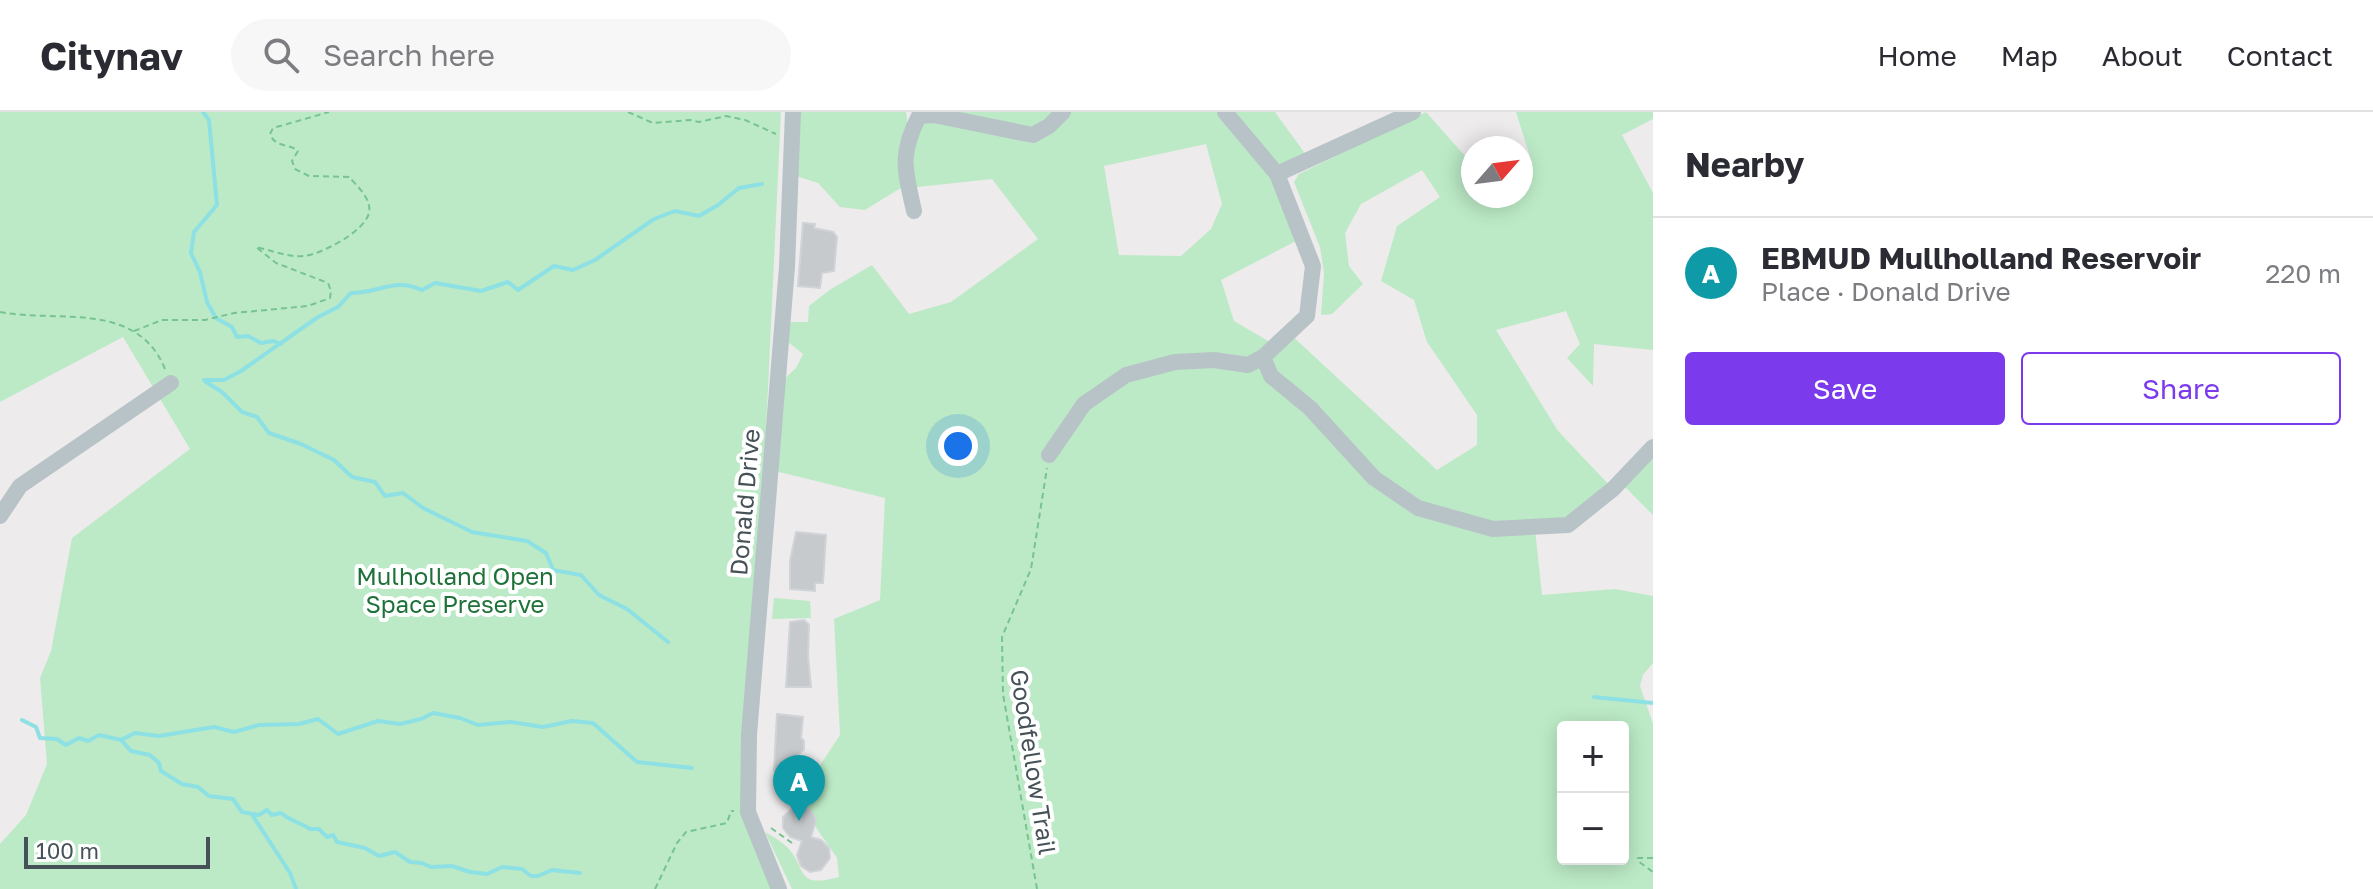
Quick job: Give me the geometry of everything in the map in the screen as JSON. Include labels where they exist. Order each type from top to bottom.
[{"type":"street","name":"Donald Drive","points":[[779,889],[748,812],[749,735],[787,267],[793,112]]},
{"type":"street","points":[[914,211],[904,165],[909,136],[919,116],[934,115],[1033,135],[1049,126],[1063,112]]},
{"type":"street","points":[[1049,455],[1084,404],[1126,375],[1175,362],[1214,360],[1248,365],[1263,357],[1307,316],[1313,266],[1277,174],[1225,112]]},
{"type":"street","points":[[1277,174],[1413,112]]},
{"type":"street","points":[[1263,357],[1271,376],[1310,408],[1374,478],[1418,508],[1493,529],[1568,525],[1613,489],[1653,447]]},
{"type":"street","points":[[0,516],[20,486],[171,383]]},
{"type":"path","points":[[134,331],[162,320],[205,320],[234,313],[308,306],[330,298],[328,283],[276,263],[256,247],[303,256],[328,248],[363,226],[370,212],[366,196],[349,177],[309,176],[295,169],[292,161],[298,151],[294,147],[282,146],[271,139],[273,128],[329,112]]},
{"type":"path","points":[[628,112],[653,123],[699,122],[726,116],[745,120],[791,141]]},
{"type":"path","points":[[0,312],[91,317],[134,331],[159,354],[171,383]]},
{"type":"path","name":"Goodfellow Trail","points":[[1037,889],[1003,694],[1002,637],[1031,569],[1049,455]]},
{"type":"path","points":[[655,889],[677,843],[686,832],[727,823],[731,811],[748,812]]},
{"type":"path","points":[[1653,858],[1638,858],[1638,861],[1653,872]]},
{"type":"green space","name":"Mulholland Open Space Preserve","points":[[0,112],[781,112],[748,812],[779,889],[0,889],[0,844],[26,815],[47,764],[40,678],[51,651],[72,538],[190,449],[123,337],[0,402]]},
{"type":"green space","points":[[793,112],[906,112],[909,134],[919,116],[961,119],[960,112],[1275,112],[1309,159],[1278,174],[1302,238],[1221,280],[1234,321],[1275,345],[1289,333],[1437,470],[1477,445],[1477,415],[1427,342],[1414,300],[1381,281],[1397,226],[1440,197],[1422,170],[1361,204],[1345,233],[1349,266],[1363,284],[1332,314],[1321,315],[1324,273],[1320,247],[1294,182],[1299,174],[1426,112],[1461,151],[1461,208],[1533,208],[1533,136],[1524,136],[1516,112],[1653,112],[1653,119],[1622,135],[1653,193],[1653,350],[1594,344],[1593,386],[1567,358],[1580,344],[1566,311],[1496,330],[1558,431],[1613,489],[1568,525],[1535,529],[1542,595],[1615,589],[1653,596],[1653,663],[1643,675],[1640,686],[1653,724],[1653,889],[792,889],[765,832],[787,847],[808,879],[839,877],[837,858],[815,826],[814,815],[801,806],[811,779],[840,735],[834,619],[880,600],[885,498],[771,470],[778,385],[796,368],[803,354],[782,337],[783,322],[808,322],[809,306],[872,265],[909,314],[951,302],[1038,239],[992,179],[899,189],[865,210],[840,207],[818,183],[790,174]],"holes":[[[1206,144],[1222,204],[1211,229],[1181,256],[1119,255],[1104,166]]]},
{"type":"green space","points":[[1653,447],[1653,515],[1620,482]]},
{"type":"green space","points":[[774,598],[810,601],[811,618],[772,619]]},
{"type":"building","points":[[803,223],[815,224],[814,228],[833,232],[837,237],[834,271],[822,273],[820,288],[798,286]]},
{"type":"building","points":[[796,532],[826,535],[823,583],[815,583],[815,591],[790,589],[790,561]]},
{"type":"building","points":[[804,620],[809,625],[811,687],[786,687],[790,622]]},
{"type":"building","points":[[777,714],[803,717],[801,738],[804,749],[781,772],[774,771]]},
{"type":"building","points":[[795,806],[811,810],[816,820],[811,837],[821,840],[829,848],[830,858],[821,870],[810,872],[801,866],[797,855],[802,841],[790,837],[783,828],[783,817]]},
{"type":"waterway","points":[[203,112],[209,120],[217,205],[194,232],[191,253],[200,272],[207,302],[216,318],[232,327],[237,337],[248,336],[261,343],[273,341],[281,344]]},
{"type":"waterway","points":[[204,380],[224,380],[241,371],[318,317],[338,307],[351,293],[395,285],[422,290],[435,283],[481,291],[508,282],[518,290],[554,266],[573,270],[595,260],[654,219],[675,211],[699,216],[739,188],[762,184]]},
{"type":"waterway","points":[[206,382],[222,392],[242,412],[257,417],[269,433],[334,460],[352,477],[375,482],[385,496],[403,493],[423,508],[472,532],[527,541],[546,553],[553,570],[581,575],[599,595],[627,609],[668,642]]},
{"type":"waterway","points":[[1594,697],[1653,703]]},
{"type":"waterway","points":[[22,720],[36,727],[40,738],[57,739],[66,745],[79,738],[88,741],[99,735],[121,740],[135,733],[159,736],[214,727],[234,732],[259,725],[299,724],[318,719],[338,734],[378,721],[400,724],[433,713],[478,725],[511,722],[543,727],[572,721],[593,723],[637,762],[692,768]]},
{"type":"waterway","points":[[122,741],[131,751],[150,755],[159,763],[161,771],[182,784],[198,787],[209,796],[233,799],[242,812],[259,815],[267,810],[272,815],[281,813],[310,829],[319,829],[327,837],[333,835],[337,842],[365,848],[379,856],[395,852],[410,862],[431,867],[452,866],[487,874],[502,867],[522,869],[531,876],[552,870],[580,873]]},
{"type":"waterway","points":[[253,816],[290,873],[296,889]]},
{"type":"place","name":"EBMUD Mullholland Reservoir","points":[[799,821]]}]
